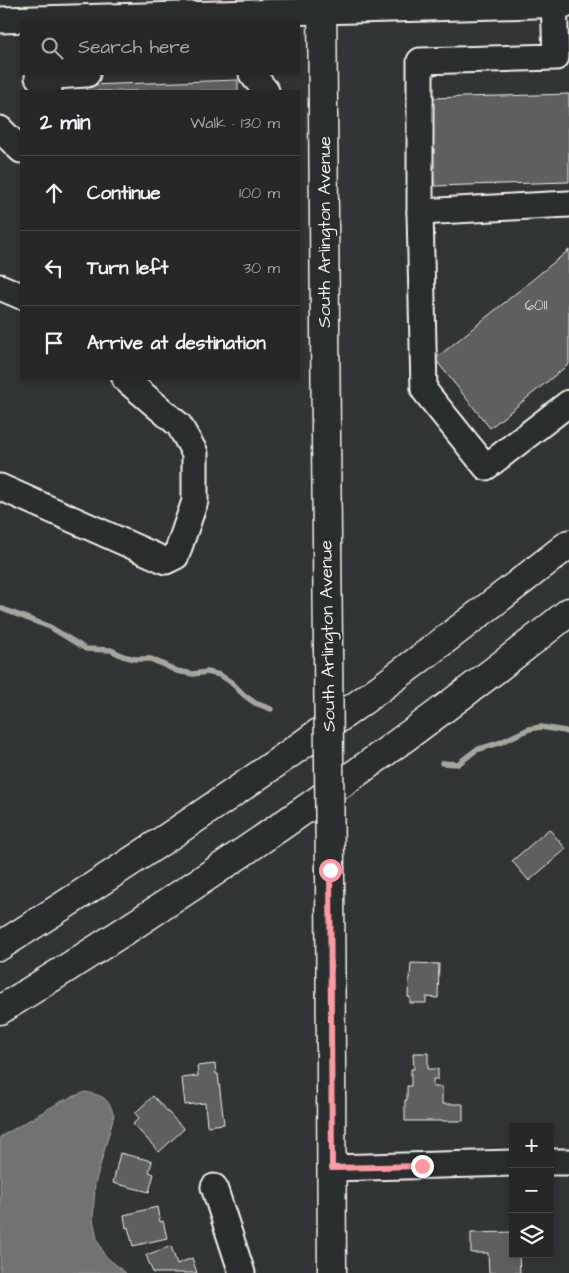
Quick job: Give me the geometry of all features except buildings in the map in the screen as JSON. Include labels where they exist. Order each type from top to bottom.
[{"type":"main road","name":"South Arlington Avenue","points":[[322,5],[332,1273]]},
{"type":"main road","points":[[0,946],[154,846],[276,763],[431,650],[569,544]]},
{"type":"main road","points":[[0,1010],[89,955],[281,827],[467,692],[569,612]]},
{"type":"street","points":[[0,20],[207,17],[322,5],[559,3],[562,57],[420,61],[420,212],[424,390],[486,467],[569,403]]},
{"type":"street","points":[[47,90],[38,78],[75,75]]},
{"type":"street","points":[[253,75],[265,90]]},
{"type":"street","points":[[0,129],[20,149]]},
{"type":"street","points":[[420,212],[569,204]]},
{"type":"street","points":[[0,287],[20,296]]},
{"type":"street","points":[[0,487],[166,561],[176,556],[195,500],[195,453],[179,425],[126,380]]},
{"type":"street","points":[[554,1162],[569,1162]]},
{"type":"street","points":[[332,1168],[509,1163]]},
{"type":"street","points":[[214,1187],[242,1273]]},
{"type":"shaded area","points":[[85,1092],[104,1098],[114,1115],[95,1184],[93,1219],[97,1239],[104,1255],[126,1273],[0,1273],[0,1137],[60,1102]]},
{"type":"waterway","points":[[0,608],[50,627],[86,649],[111,650],[135,659],[151,659],[177,671],[193,674],[207,672],[220,675],[255,703],[271,709]]},
{"type":"waterway","points":[[442,763],[458,764],[476,750],[499,743],[529,729],[541,727],[569,733]]},
{"type":"route","points":[[330,870],[332,1168],[422,1166]]}]
